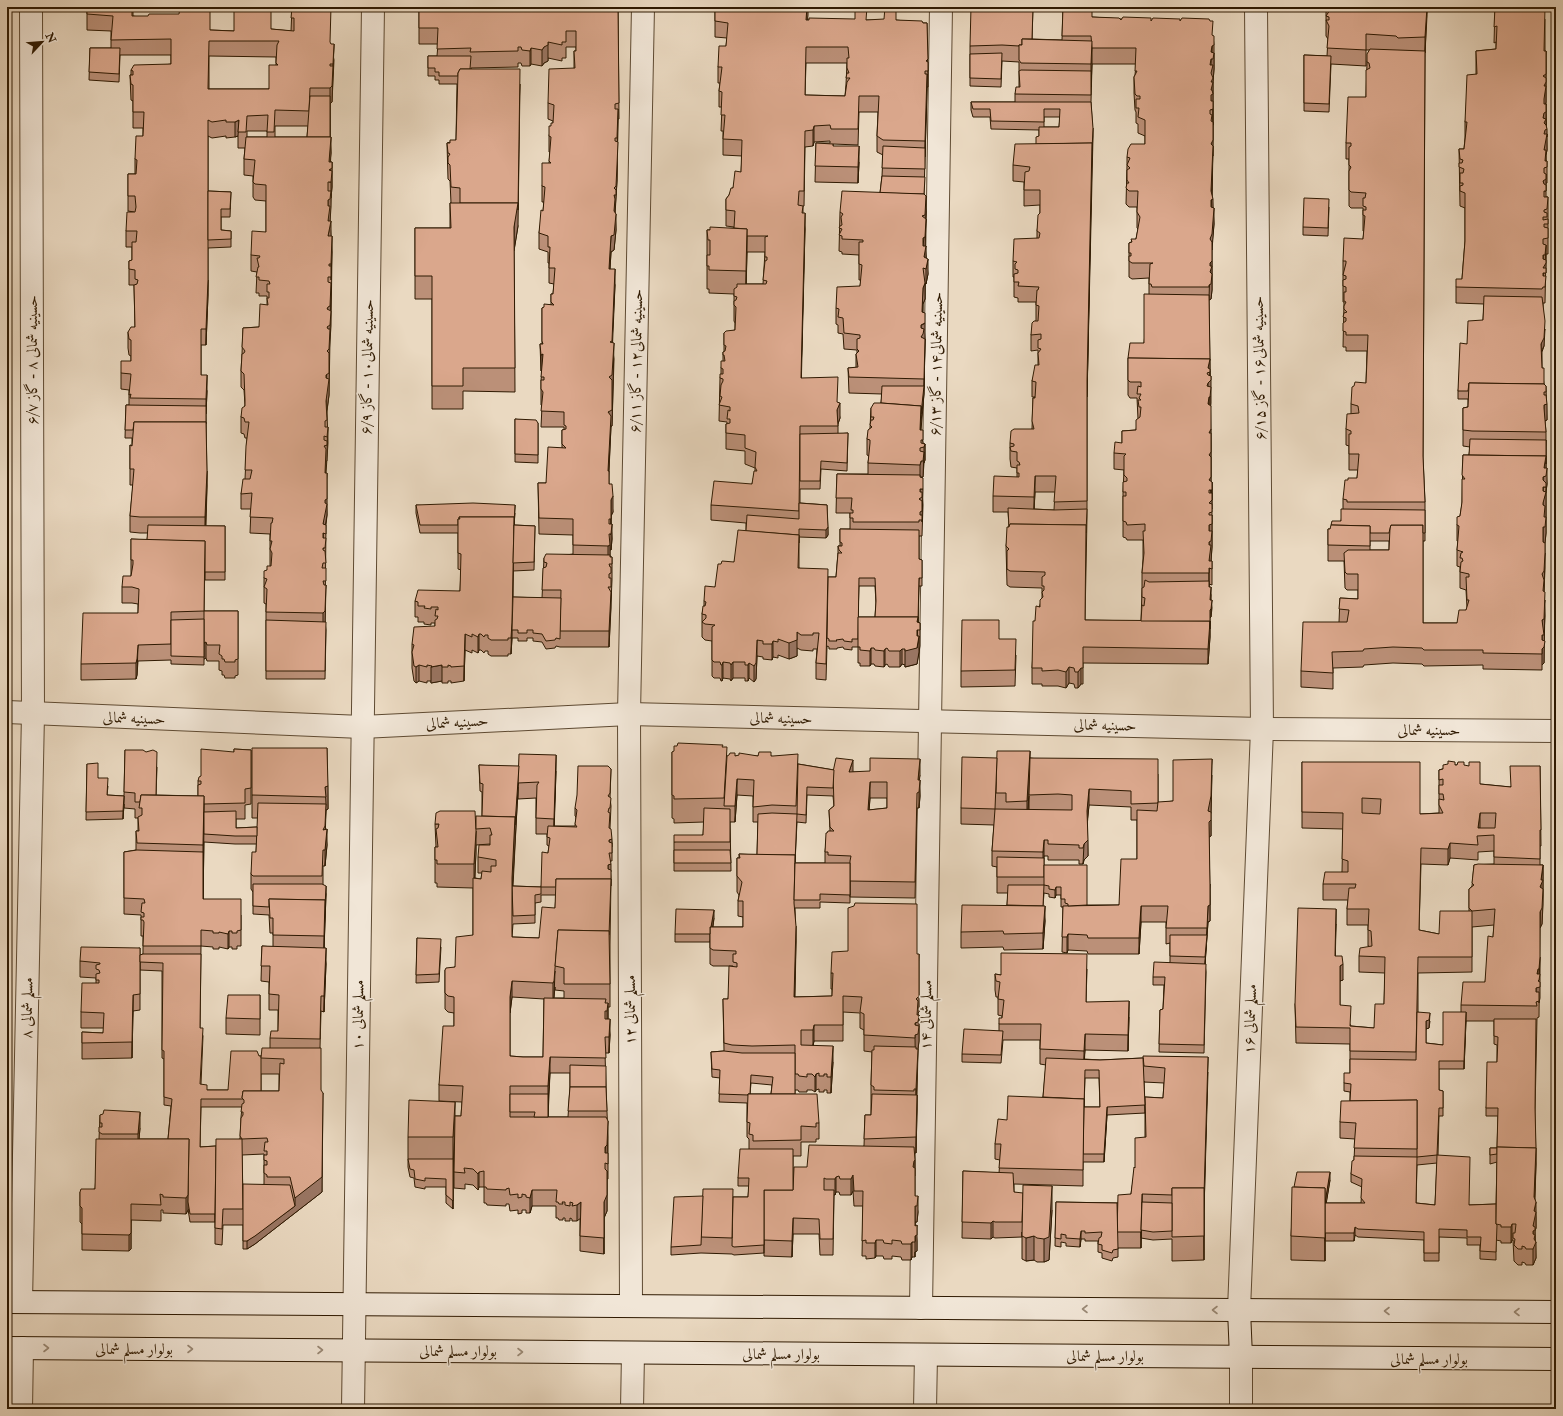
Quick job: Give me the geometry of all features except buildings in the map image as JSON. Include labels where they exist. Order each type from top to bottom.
[{"type":"street","name":"حسینیه شمالی ۸ - گاز ۶/۷","points":[[31,7],[32,714]]},
{"type":"street","name":"حسینیه شمالی۱۰ - گاز ۶/۹","points":[[362,727],[373,7]]},
{"type":"street","name":"حسینیه شمالی۱۲ - گاز ۶/۱۱","points":[[629,714],[643,7]]},
{"type":"street","name":"حسینیه شمالی۱۴ - گاز ۶/۱۳","points":[[930,722],[941,7]]},
{"type":"street","name":"حسینیه شمالی۱۶ - گاز ۶/۱۵","points":[[1256,7],[1262,729]]},
{"type":"street","name":"حسینیه شمالی","points":[[7,712],[362,727],[629,714],[1262,729],[1556,731]]},
{"type":"street","name":"مسلم شمالی ۸","points":[[14,1302],[32,714]]},
{"type":"street","name":"مسلم شمالی ۱۲","points":[[629,714],[631,1306]]},
{"type":"street","name":"مسلم شمالی ۱۴","points":[[921,1308],[930,722]]},
{"type":"street","name":"مسلم شمالی ۱۰","points":[[353,1409],[362,727]]},
{"type":"street","name":"مسلم شمالی ۱۶","points":[[1241,1409],[1239,1310],[1262,729]]},
{"type":"street","points":[[14,1302],[1556,1312]]},
{"type":"street","points":[[14,1348],[21,1409]]},
{"type":"street","name":"بولوار مسلم شمالی","points":[[14,1348],[1556,1359]]},
{"type":"street","points":[[632,1409],[633,1353]]},
{"type":"street","points":[[925,1409],[926,1355]]}]
